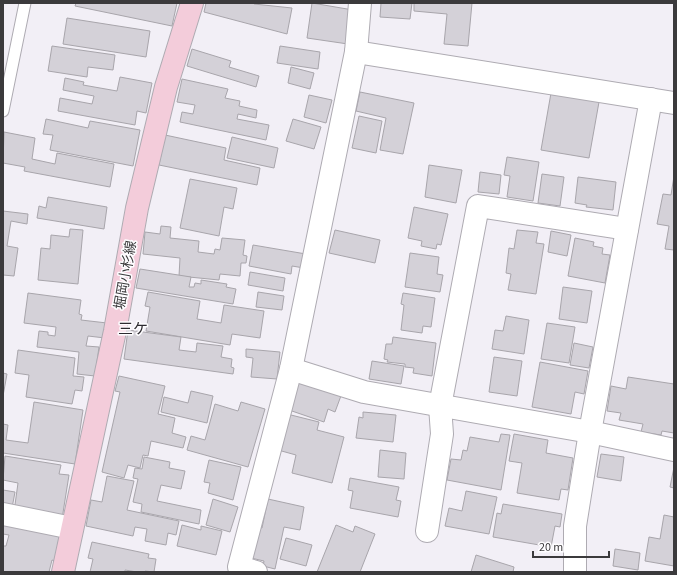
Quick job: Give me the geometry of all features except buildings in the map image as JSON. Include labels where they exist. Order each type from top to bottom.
[{"type":"main road","name":"堀岡小杉線","points":[[63,572],[115,330],[137,208],[166,86],[192,3]]},
{"type":"street","points":[[244,570],[291,369],[356,52],[360,3]]},
{"type":"street","points":[[356,52],[674,103]]},
{"type":"street","points":[[575,572],[574,526],[651,99]]},
{"type":"street","points":[[427,531],[442,434],[440,406],[478,206],[627,229]]},
{"type":"street","points":[[291,369],[364,392],[590,432],[674,450]]},
{"type":"street","points":[[3,514],[72,528]]},
{"type":"lane","points":[[3,111],[25,3]]},
{"type":"district","name":"三ケ","points":[[133,329]]}]
